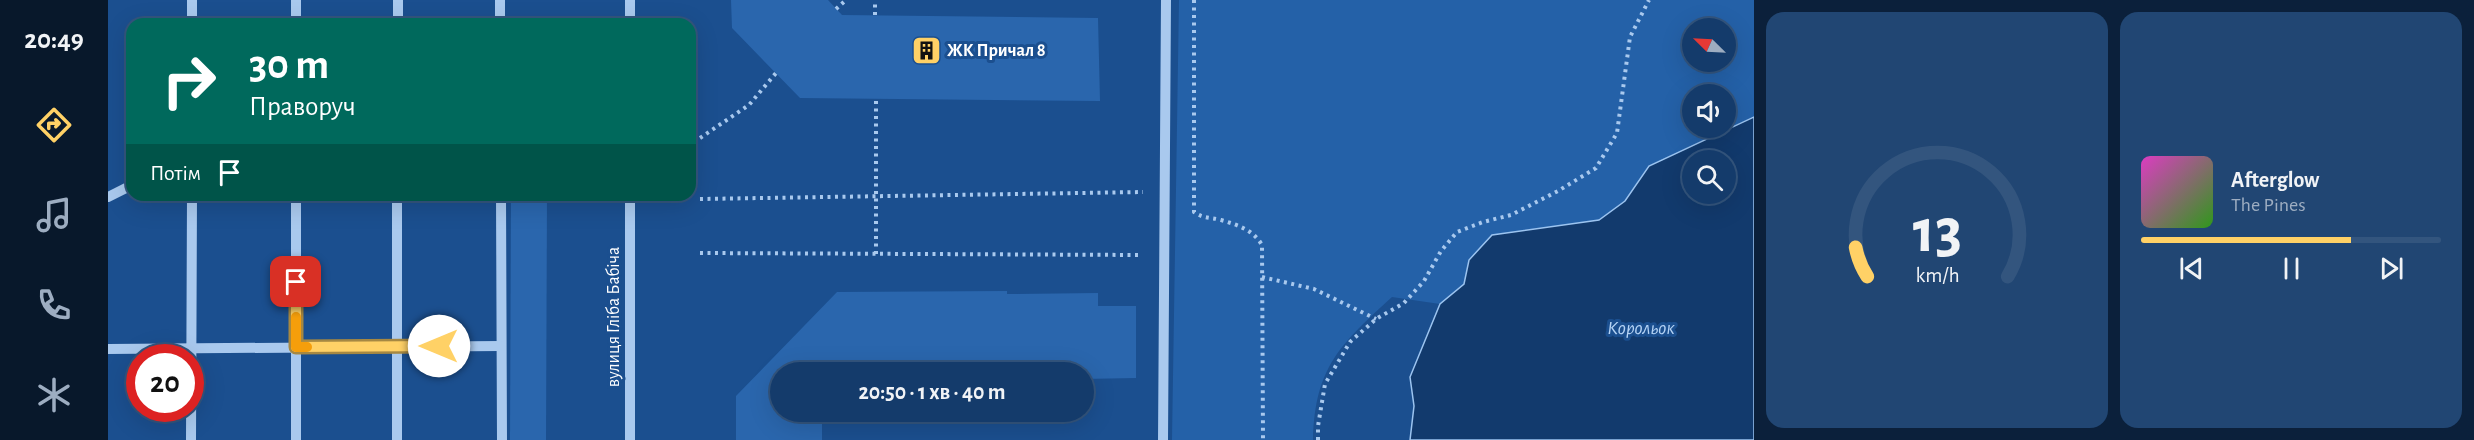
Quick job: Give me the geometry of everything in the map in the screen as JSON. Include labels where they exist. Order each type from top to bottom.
[{"type":"street","points":[[192,0],[192,18]]},
{"type":"street","points":[[296,0],[296,18]]},
{"type":"street","points":[[398,0],[398,18]]},
{"type":"street","points":[[500,0],[500,18]]},
{"type":"street","points":[[630,0],[630,18]]},
{"type":"street","points":[[1163,440],[1166,0]]},
{"type":"street","points":[[108,197],[126,188]]},
{"type":"street","points":[[191,344],[192,201]]},
{"type":"street","points":[[296,201],[296,440]]},
{"type":"street","points":[[397,201],[397,440]]},
{"type":"street","points":[[501,201],[502,440]]},
{"type":"street","name":"вулиця Гліба Бабіча","points":[[630,201],[630,440]]},
{"type":"street","points":[[204,348],[501,346]]},
{"type":"street","points":[[108,349],[126,349]]},
{"type":"street","points":[[191,422],[191,440]]},
{"type":"path","points":[[836,9],[846,0]]},
{"type":"path","points":[[875,0],[875,15]]},
{"type":"path","points":[[1194,0],[1194,212],[1202,218],[1220,220],[1255,233],[1262,244],[1263,440]]},
{"type":"path","points":[[1318,440],[1324,384],[1350,342],[1376,319],[1404,303],[1424,281],[1441,251],[1457,232],[1511,215],[1596,168],[1617,133],[1630,37],[1649,0]]},
{"type":"path","points":[[700,138],[749,105],[776,73]]},
{"type":"path","points":[[876,99],[876,254]]},
{"type":"path","points":[[700,199],[1164,191]]},
{"type":"path","points":[[700,253],[1164,255]]},
{"type":"path","points":[[1262,278],[1314,289],[1376,319]]},
{"type":"shaded area","points":[[1179,0],[1754,0],[1754,117],[1736,125],[1736,84],[1682,84],[1682,138],[1709,138],[1649,166],[1625,201],[1599,220],[1492,235],[1469,260],[1464,284],[1440,304],[1392,297],[1358,329],[1334,358],[1319,393],[1313,440],[1172,440]]},
{"type":"water","name":"Корольок","points":[[1754,117],[1754,440],[1410,440],[1414,406],[1410,377],[1440,304],[1464,284],[1469,260],[1492,235],[1599,220],[1625,201],[1649,166],[1682,151],[1682,204],[1736,204],[1736,150],[1683,150],[1709,138],[1736,138],[1736,125]]},
{"type":"building","name":"ЖК Причал 8","points":[[731,0],[828,0],[842,15],[1098,18],[1100,101],[800,98],[732,28]]},
{"type":"building","points":[[511,201],[547,201],[546,440],[510,440]]},
{"type":"building","points":[[837,292],[1098,293],[1098,306],[1136,306],[1136,378],[1094,379],[1094,362],[770,362],[770,422],[822,422],[822,440],[736,440],[736,396]]},
{"type":"slow traffic","points":[[296,317],[296,347],[307,347]]},
{"type":"place","name":"ЖК Причал 8","points":[[926,50]]},
{"type":"route","points":[[296,282],[296,347],[439,346]]}]
